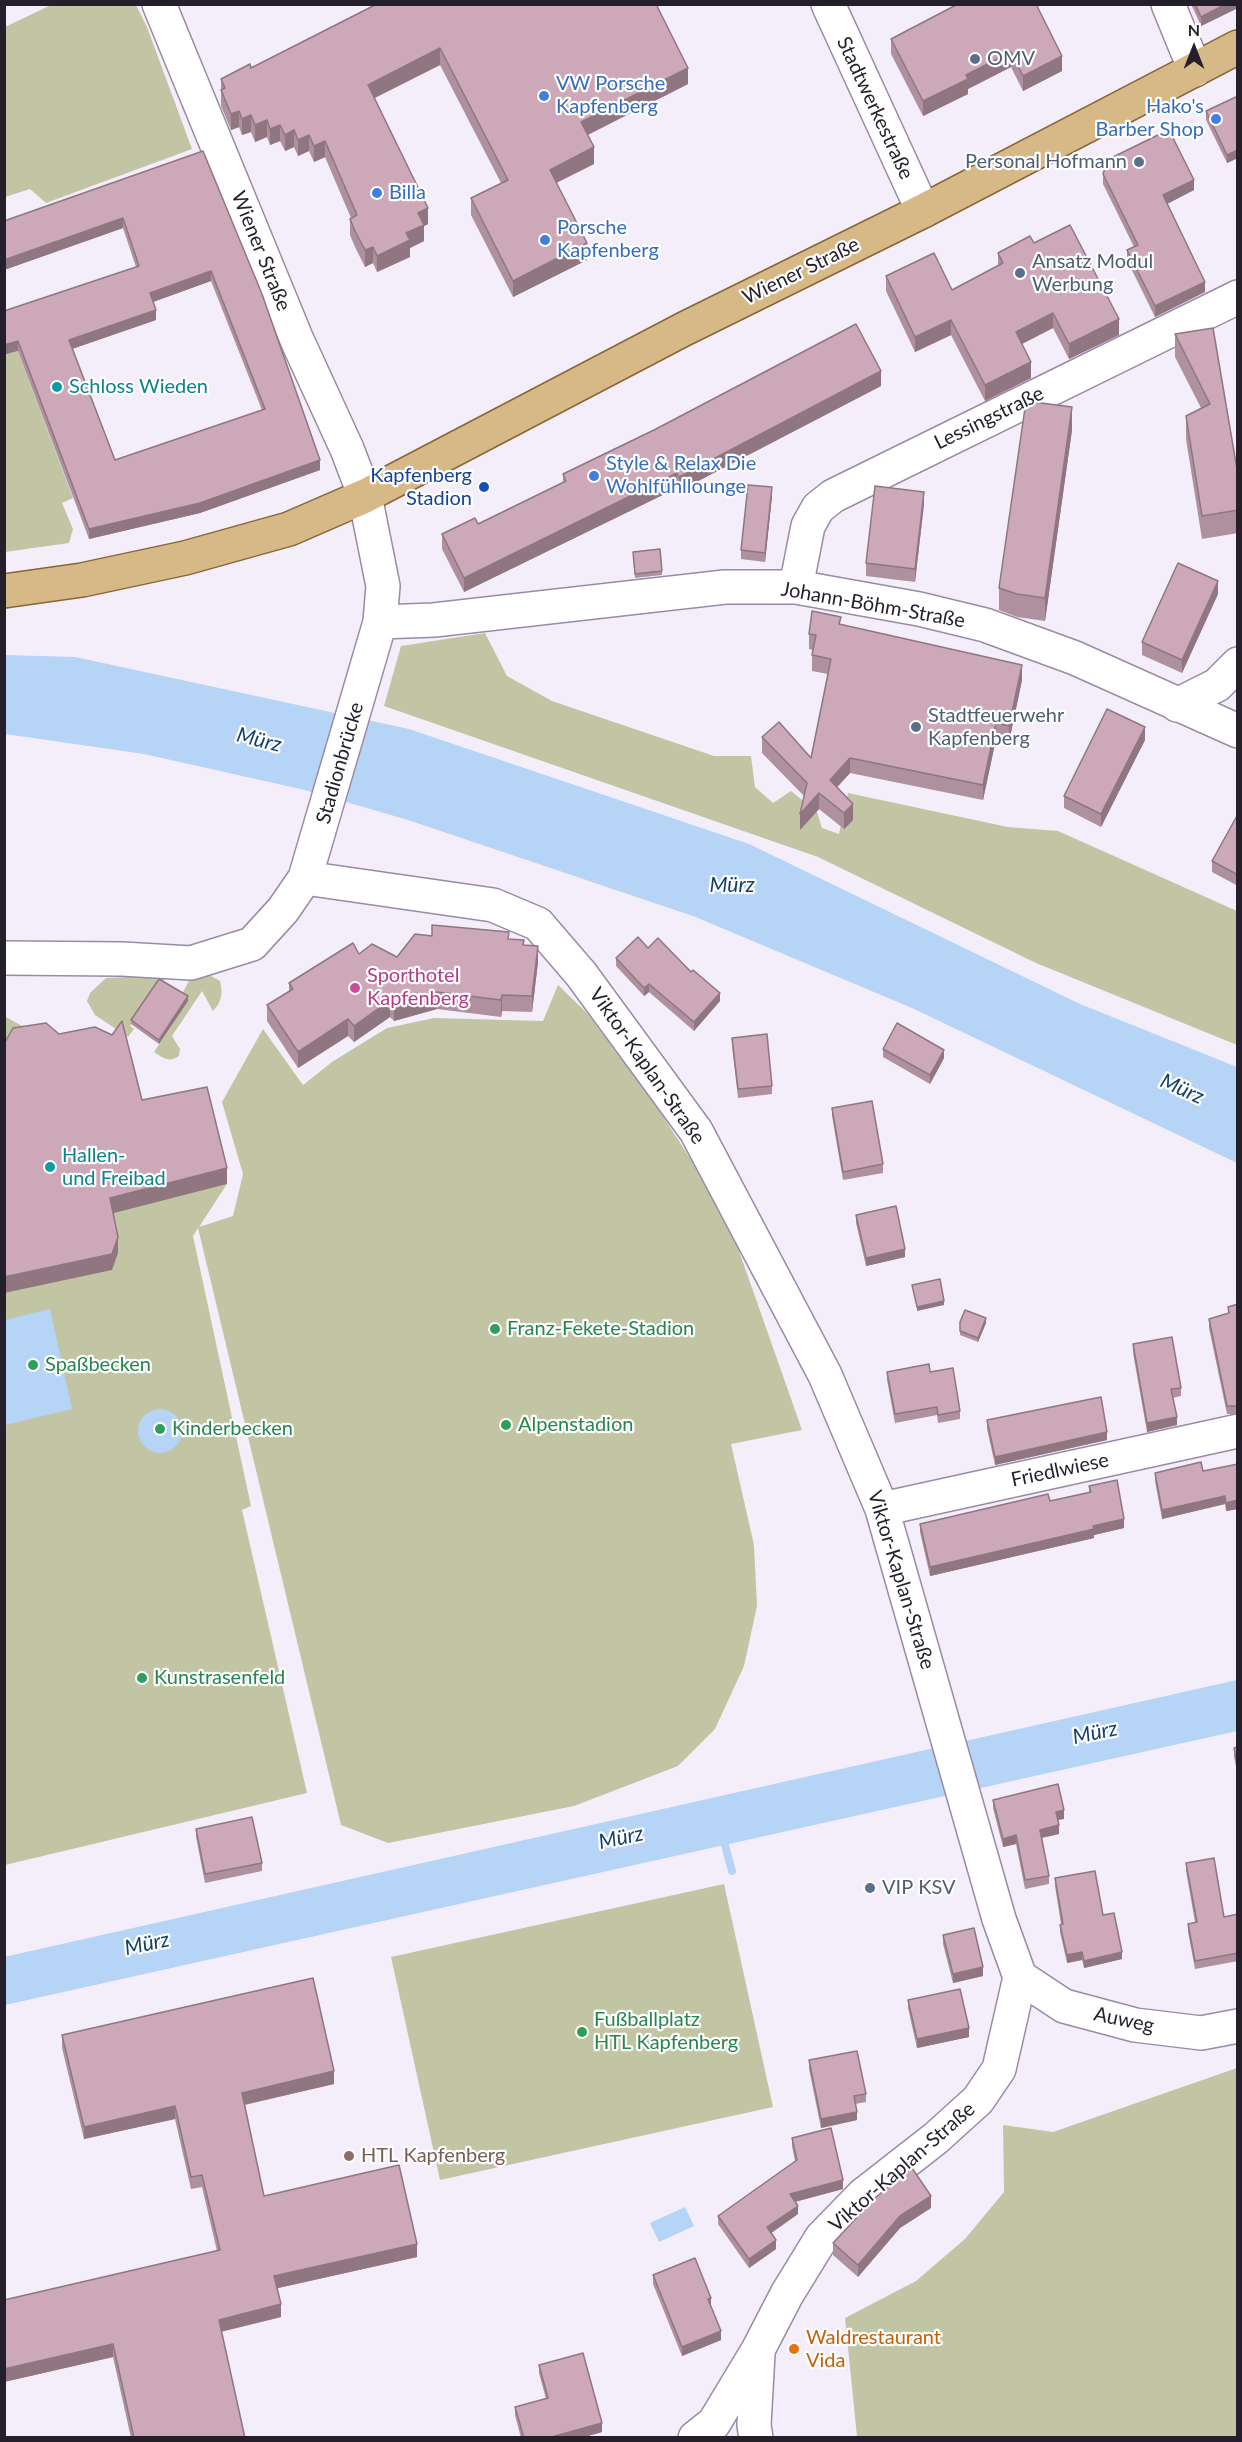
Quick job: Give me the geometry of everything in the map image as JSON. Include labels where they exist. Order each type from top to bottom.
[{"type":"main road","name":"Wiener Straße","points":[[4,591],[82,580],[185,558],[289,529],[364,496],[684,329],[923,211],[1238,47]]},
{"type":"street","name":"Wiener Straße","points":[[159,4],[297,340],[347,448],[364,496]]},
{"type":"street","name":"Stadtwerkestraße","points":[[828,4],[923,211]]},
{"type":"street","points":[[1168,4],[1195,70]]},
{"type":"street","name":"Lessingstraße","points":[[796,587],[808,526],[818,508],[833,496],[1238,297]]},
{"type":"street","points":[[364,496],[383,586],[380,622]]},
{"type":"street","name":"Johann-Böhm-Straße","points":[[380,622],[434,620],[725,587],[796,587],[919,609],[985,625],[1075,657],[1238,731]]},
{"type":"street","name":"Stadionbrücke","points":[[4,958],[122,959],[191,963],[252,944],[283,910],[305,878],[380,622]]},
{"type":"street","points":[[1177,705],[1217,685],[1238,664]]},
{"type":"street","name":"Viktor-Kaplan-Straße","points":[[305,878],[493,905],[538,924],[581,974],[696,1131],[825,1375],[882,1509],[999,1919],[1020,1977],[999,2068],[978,2100],[936,2138],[863,2195],[822,2237],[714,2423],[695,2438]]},
{"type":"street","name":"Friedlwiese","points":[[882,1509],[1238,1431]]},
{"type":"street","name":"Auweg","points":[[1020,1977],[1064,2006],[1135,2025],[1201,2033],[1238,2026]]},
{"type":"street","points":[[756,2438],[754,2425],[758,2350]]},
{"type":"green space","points":[[51,5],[136,5],[147,27],[192,149],[46,203],[30,189],[5,197],[5,27]]},
{"type":"green space","points":[[18,351],[73,498],[62,503],[73,529],[69,543],[5,552],[5,355]]},
{"type":"green space","points":[[485,633],[507,676],[552,701],[714,756],[751,756],[755,787],[773,803],[791,791],[817,812],[822,828],[839,834],[848,793],[1008,827],[1058,831],[1237,911],[1237,1045],[1036,963],[818,857],[384,706],[401,646]]},
{"type":"green space","points":[[167,975],[130,1026],[134,1029],[128,1037],[95,1015],[87,1001],[90,993],[106,978]]},
{"type":"green space","points":[[192,975],[209,975],[220,981],[220,1001],[213,1011],[202,991],[172,1036],[180,1049],[179,1056],[166,1059],[154,1052],[188,1001],[181,996]]},
{"type":"green space","name":"Franz-Fekete-Stadion","points":[[558,985],[587,1013],[655,1104],[726,1214],[802,1430],[731,1444],[754,1545],[757,1606],[744,1666],[715,1729],[678,1766],[574,1806],[388,1843],[341,1825],[198,1228],[193,1236],[251,1506],[242,1510],[307,1793],[5,1865],[4,1016],[46,1039],[143,1116],[207,1103],[227,1184],[199,1227],[233,1216],[243,1174],[222,1102],[263,1029],[303,1085],[332,1062],[387,1028],[434,1018],[543,1021]]},
{"type":"green space","name":"Fußballplatz HTL Kapfenberg","points":[[724,1884],[773,2107],[440,2180],[391,1957]]},
{"type":"green space","points":[[1237,2068],[1237,2437],[857,2437],[845,2318],[916,2281],[965,2239],[1004,2192],[1003,2125],[1053,2132]]},
{"type":"water","name":"Mürz","points":[[5,655],[75,657],[409,729],[749,844],[1080,1004],[1237,1067],[1237,1163],[912,1008],[693,916],[408,820],[305,790],[144,754],[5,734]]},
{"type":"water","name":"Spaßbecken","points":[[50,1309],[72,1409],[5,1425],[5,1320]]},
{"type":"water","name":"Kinderbecken","points":[[160,1409],[175,1416],[182,1431],[175,1446],[160,1453],[145,1446],[138,1431],[145,1416]]},
{"type":"water","name":"Mürz","points":[[1237,1680],[1237,1731],[5,2005],[4,1957]]},
{"type":"water","points":[[685,2207],[694,2226],[659,2242],[650,2223]]},
{"type":"building","points":[[377,4],[656,4],[688,68],[581,122],[594,147],[550,170],[587,243],[513,281],[471,198],[508,180],[440,48],[368,85],[428,208],[418,213],[424,225],[406,233],[410,240],[377,256],[373,247],[365,250],[355,231],[350,219],[357,215],[325,141],[314,146],[309,135],[298,140],[294,130],[285,135],[280,125],[270,129],[267,120],[255,125],[251,115],[242,119],[239,111],[231,114],[221,90],[225,88],[221,79],[250,64],[251,68]]},
{"type":"building","name":"OMV","points":[[958,4],[1036,4],[1062,56],[1023,76],[1011,52],[966,75],[968,79],[923,101],[891,39]]},
{"type":"building","points":[[1195,4],[1226,4],[1201,17]]},
{"type":"building","points":[[1238,96],[1238,150],[1227,155],[1206,111]]},
{"type":"building","points":[[1160,134],[1172,136],[1194,180],[1163,195],[1205,282],[1155,306],[1127,250],[1138,245],[1103,174],[1107,160]]},
{"type":"building","name":"Schloss Wieden","points":[[203,151],[262,294],[320,460],[200,503],[89,529],[18,341],[4,345],[4,311],[139,266],[123,218],[4,260],[4,221]],"holes":[[[211,271],[265,409],[115,460],[69,340],[156,310],[150,293]]]},
{"type":"building","points":[[1070,225],[1119,319],[1069,344],[1053,313],[1016,332],[1031,362],[985,385],[951,320],[915,337],[886,276],[934,253],[952,290],[1003,263],[998,253],[1030,236],[1034,243]]},
{"type":"building","points":[[856,324],[881,371],[679,477],[677,473],[464,578],[442,534],[475,518],[478,524],[566,481],[563,474],[654,430]]},
{"type":"building","points":[[1213,328],[1238,475],[1238,510],[1202,516],[1186,416],[1210,404],[1175,334]]},
{"type":"building","points":[[1026,401],[1072,407],[1045,598],[1017,594],[999,588]]},
{"type":"building","points":[[748,485],[772,487],[765,553],[741,550]]},
{"type":"building","points":[[875,486],[924,492],[915,569],[866,563]]},
{"type":"building","points":[[660,549],[662,571],[635,574],[633,552]]},
{"type":"building","points":[[1178,563],[1218,581],[1182,660],[1142,642]]},
{"type":"building","points":[[812,611],[841,617],[839,624],[1022,665],[1009,726],[996,723],[983,785],[850,758],[830,780],[853,804],[844,813],[819,793],[800,814],[807,783],[762,737],[779,722],[811,758],[831,659],[812,655],[816,635],[809,634]]},
{"type":"building","points":[[1107,709],[1145,727],[1101,814],[1064,796]]},
{"type":"building","points":[[1238,814],[1238,875],[1212,861]]},
{"type":"building","points":[[432,925],[509,932],[508,939],[524,940],[523,945],[538,946],[532,996],[502,995],[501,1000],[437,992],[394,1005],[390,1000],[354,1026],[348,1019],[298,1052],[267,1005],[293,989],[289,983],[353,943],[359,954],[372,944],[397,957],[415,934],[432,936]]},
{"type":"building","points":[[638,937],[648,948],[658,938],[691,972],[693,970],[720,993],[694,1022],[649,984],[644,988],[616,958]]},
{"type":"building","points":[[159,979],[188,996],[159,1040],[131,1020]]},
{"type":"building","points":[[122,1021],[142,1100],[207,1087],[227,1168],[110,1198],[118,1237],[112,1254],[4,1277],[4,1044],[13,1028],[46,1023],[59,1034],[95,1027],[112,1035]]},
{"type":"building","points":[[897,1023],[944,1050],[930,1075],[883,1049]]},
{"type":"building","points":[[767,1034],[772,1086],[738,1089],[732,1038]]},
{"type":"building","points":[[872,1101],[883,1164],[843,1172],[832,1108]]},
{"type":"building","points":[[896,1206],[905,1249],[866,1258],[856,1215]]},
{"type":"building","points":[[940,1279],[944,1301],[917,1307],[912,1285]]},
{"type":"building","points":[[1238,1304],[1238,1406],[1227,1406],[1209,1319],[1229,1313],[1228,1307]]},
{"type":"building","points":[[965,1310],[986,1318],[978,1338],[960,1331],[960,1322]]},
{"type":"building","points":[[1172,1337],[1181,1388],[1171,1389],[1177,1417],[1147,1423],[1133,1344]]},
{"type":"building","points":[[929,1364],[930,1372],[953,1368],[960,1411],[938,1415],[937,1407],[895,1414],[887,1372]]},
{"type":"building","points":[[1101,1397],[1107,1432],[995,1457],[987,1420]]},
{"type":"building","points":[[1201,1462],[1203,1471],[1238,1464],[1238,1500],[1226,1503],[1225,1496],[1162,1510],[1155,1473]]},
{"type":"building","points":[[1117,1480],[1124,1519],[1093,1526],[1094,1529],[930,1567],[920,1524],[1048,1494],[1050,1501],[1091,1492],[1089,1486]]},
{"type":"building","points":[[1238,1747],[1238,1768],[1234,1748]]},
{"type":"building","points":[[1058,1784],[1064,1810],[1056,1812],[1059,1825],[1040,1830],[1049,1876],[1025,1880],[1016,1835],[1003,1839],[993,1800]]},
{"type":"building","points":[[252,1817],[262,1863],[205,1874],[196,1829]]},
{"type":"building","points":[[1214,1858],[1224,1917],[1238,1914],[1238,1953],[1195,1961],[1188,1924],[1197,1922],[1186,1863]]},
{"type":"building","points":[[1095,1871],[1103,1915],[1114,1913],[1122,1952],[1084,1961],[1082,1952],[1067,1955],[1060,1925],[1063,1924],[1055,1878]]},
{"type":"building","points":[[974,1928],[983,1967],[953,1974],[943,1935]]},
{"type":"building","points":[[313,1978],[334,2071],[242,2093],[264,2196],[399,2165],[417,2244],[274,2276],[281,2304],[219,2320],[245,2438],[134,2438],[113,2344],[4,2369],[4,2300],[220,2250],[202,2175],[191,2177],[175,2106],[84,2127],[62,2035]]},
{"type":"building","points":[[960,1989],[969,2028],[917,2039],[908,2000]]},
{"type":"building","points":[[857,2051],[866,2094],[854,2096],[857,2112],[821,2119],[809,2060]]},
{"type":"building","points":[[831,2128],[843,2180],[790,2194],[798,2206],[767,2227],[776,2240],[749,2259],[718,2216],[797,2160],[792,2138]]},
{"type":"building","points":[[912,2168],[931,2196],[900,2216],[858,2265],[833,2243],[876,2197]]},
{"type":"building","points":[[695,2258],[721,2331],[682,2347],[653,2275]]},
{"type":"building","points":[[583,2353],[602,2423],[548,2438],[524,2438],[515,2407],[548,2398],[539,2365]]},
{"type":"waterway","points":[[722,1834],[732,1871]]},
{"type":"place","name":"OMV","points":[[975,59]]},
{"type":"place","name":"VW Porsche Kapfenberg","points":[[544,96]]},
{"type":"place","name":"Hako's Barber Shop","points":[[1216,119]]},
{"type":"place","name":"Personal Hofmann","points":[[1139,162]]},
{"type":"place","name":"Billa","points":[[377,193]]},
{"type":"place","name":"Porsche Kapfenberg","points":[[545,240]]},
{"type":"place","name":"Ansatz Modul Werbung","points":[[1020,273]]},
{"type":"place","name":"Schloss Wieden","points":[[57,387]]},
{"type":"place","name":"Style & Relax Die Wohlfühllounge","points":[[594,476]]},
{"type":"place","name":"Kapfenberg Stadion","points":[[484,487]]},
{"type":"place","name":"Stadtfeuerwehr Kapfenberg","points":[[916,727]]},
{"type":"place","name":"Sporthotel Kapfenberg","points":[[355,988]]},
{"type":"place","name":"Hallen- und Freibad","points":[[50,1167]]},
{"type":"place","name":"Franz-Fekete-Stadion","points":[[495,1329]]},
{"type":"place","name":"Spaßbecken","points":[[33,1365]]},
{"type":"place","name":"Alpenstadion","points":[[506,1425]]},
{"type":"place","name":"Kinderbecken","points":[[160,1429]]},
{"type":"place","name":"Kunstrasenfeld","points":[[142,1678]]},
{"type":"place","name":"VIP KSV","points":[[870,1888]]},
{"type":"place","name":"Fußballplatz HTL Kapfenberg","points":[[582,2032]]},
{"type":"place","name":"HTL Kapfenberg","points":[[349,2156]]},
{"type":"place","name":"Waldrestaurant Vida","points":[[794,2349]]}]
